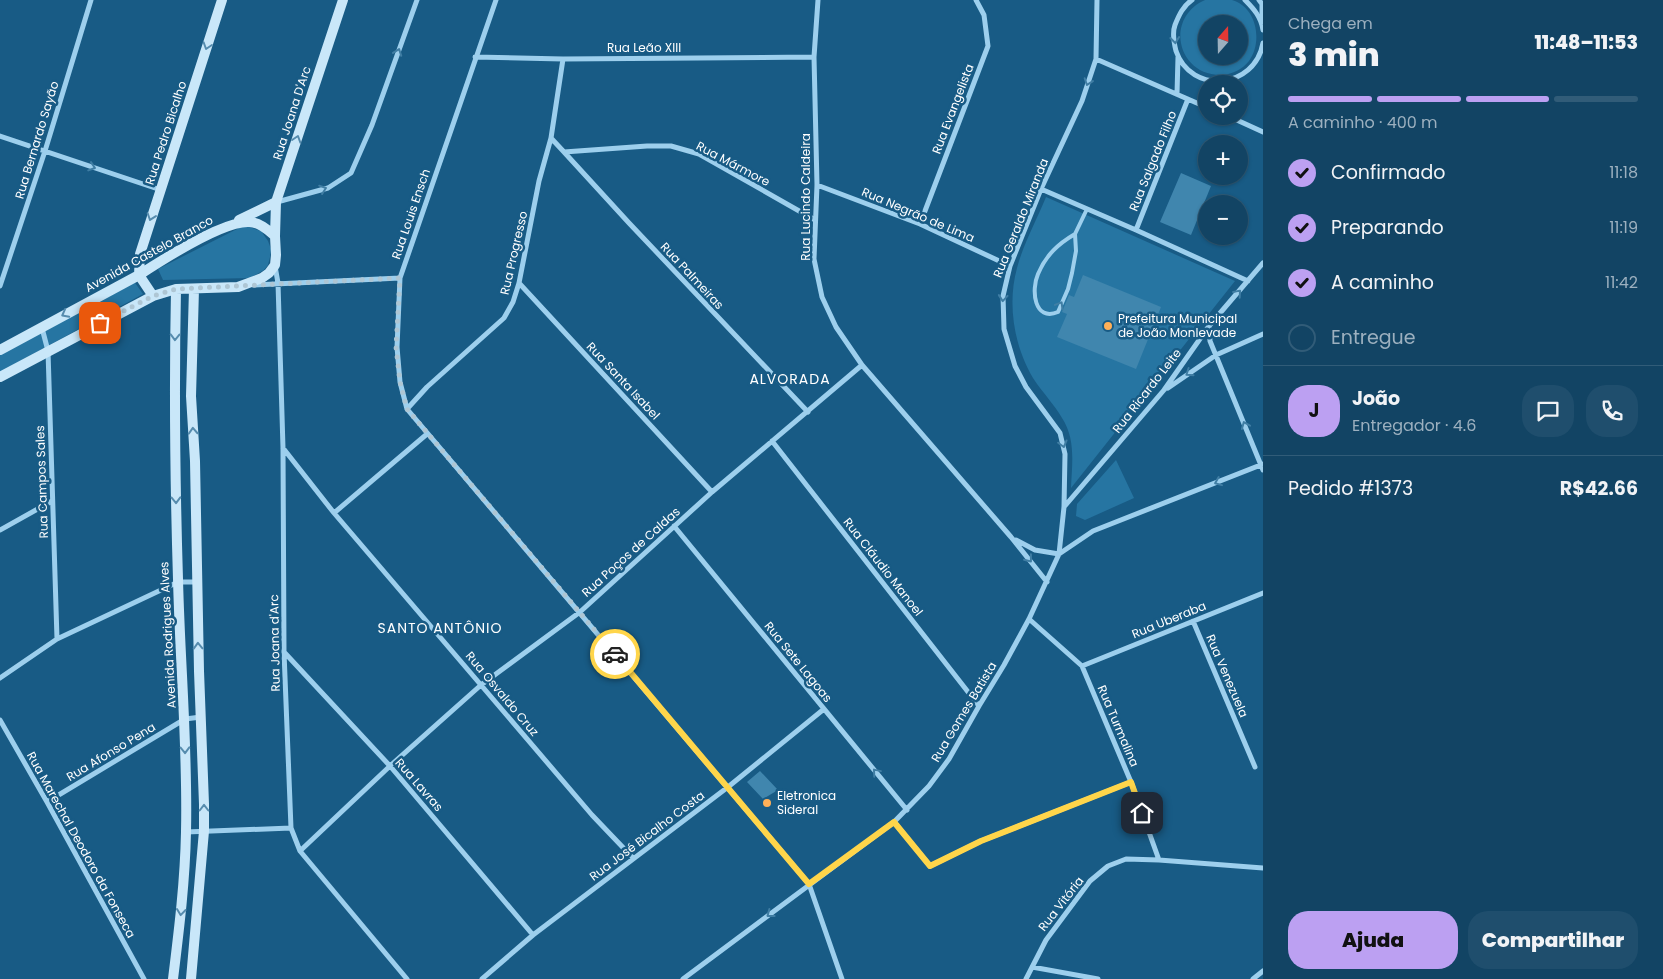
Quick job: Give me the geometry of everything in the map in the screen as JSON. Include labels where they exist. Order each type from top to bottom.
[{"type":"street","name":"Rua Bernardo Sayão","points":[[0,286],[46,151],[91,0]]},
{"type":"street","name":"Rua Pedro Bicalho","points":[[139,275],[140,254],[222,0]]},
{"type":"street","name":"Rua Joana D'Arc","points":[[275,236],[276,202],[343,0]]},
{"type":"street","points":[[276,202],[328,188],[351,173],[372,124],[416,0]]},
{"type":"street","name":"Rua Louis Ensch","points":[[496,0],[400,278],[396,347],[400,382],[407,409],[809,884],[842,979]]},
{"type":"street","name":"Rua Lucindo Caldeira","points":[[818,0],[814,57],[817,184],[814,259],[822,297],[836,327],[862,365],[1011,536],[1047,582]]},
{"type":"street","name":"Rua Evangelista","points":[[920,224],[988,46],[984,14],[976,0]]},
{"type":"street","name":"Rua Geraldo Miranda","points":[[1059,554],[1064,507],[1065,454],[1060,433],[1026,387],[1015,366],[1004,329],[1003,296],[1010,266],[1041,189],[1082,101],[1096,59],[1097,0]]},
{"type":"street","points":[[1177,94],[1178,57],[1174,43],[1174,28],[1179,14],[1192,0]]},
{"type":"street","points":[[1245,0],[1255,9],[1262,22]]},
{"type":"street","points":[[1259,0],[1262,4],[1263,30]]},
{"type":"street","points":[[1178,57],[1188,69],[1200,77],[1214,81],[1229,80],[1243,75],[1254,65],[1262,52],[1263,43]]},
{"type":"street","name":"Rua Leão XIII","points":[[475,57],[563,59],[814,57]]},
{"type":"street","name":"Rua Progresso","points":[[407,409],[427,387],[504,318],[513,302],[520,283],[539,181],[551,138],[563,59]]},
{"type":"street","points":[[1096,59],[1198,103]]},
{"type":"street","name":"Rua Salgado Filho","points":[[1136,230],[1188,99]]},
{"type":"street","points":[[1248,125],[1263,132]]},
{"type":"street","points":[[0,136],[161,190]]},
{"type":"street","points":[[551,138],[564,152]]},
{"type":"street","name":"Rua Mármore","points":[[564,152],[671,146],[699,154],[815,220]]},
{"type":"street","name":"Rua Palmeiras","points":[[564,152],[629,224],[808,412]]},
{"type":"street","name":"Rua Negrão de Lima","points":[[817,184],[920,224],[1010,266]]},
{"type":"street","points":[[1041,189],[1248,281]]},
{"type":"street","name":"Avenida Castelo Branco","points":[[0,350],[139,275],[167,257],[276,202]]},
{"type":"street","name":"Avenida Castelo Branco","points":[[232,224],[250,222],[267,228],[275,236]]},
{"type":"street","points":[[238,286],[262,278],[270,273],[275,265],[275,236]]},
{"type":"street","name":"Rua Ricardo Leite","points":[[1064,507],[1164,390],[1209,326],[1263,263]]},
{"type":"street","name":"Rua Joana d'Arc","points":[[275,265],[278,284],[283,448],[284,652],[291,828],[300,851],[408,979]]},
{"type":"street","points":[[139,275],[153,296]]},
{"type":"street","points":[[0,377],[153,296],[176,289],[400,278]]},
{"type":"street","name":"Rua Santa Isabel","points":[[520,283],[712,492]]},
{"type":"street","name":"Avenida Rodrigues Alves","points":[[173,979],[184,889],[186,832],[185,719],[178,582],[174,396],[176,289]]},
{"type":"street","points":[[191,979],[204,831],[192,396],[194,289]]},
{"type":"street","points":[[1047,582],[1059,554],[1093,531],[1262,466],[1210,341],[1209,326]]},
{"type":"street","name":"Rua Campos Sales","points":[[42,327],[48,351],[57,639]]},
{"type":"street","points":[[1164,390],[1216,355],[1263,334]]},
{"type":"street","name":"Rua Poços de Caldas","points":[[300,851],[390,766],[482,686],[580,612],[712,492],[862,365]]},
{"type":"street","points":[[174,396],[192,396]]},
{"type":"street","points":[[334,513],[427,434]]},
{"type":"street","name":"Rua Cláudio Manoel","points":[[772,441],[979,706]]},
{"type":"street","name":"Rua Osvaldo Cruz","points":[[283,448],[334,513],[592,815],[633,858]]},
{"type":"street","points":[[0,530],[52,501]]},
{"type":"street","name":"Rua Sete Lagoas","points":[[674,526],[907,810]]},
{"type":"street","name":"Rua Lucindo Caldeira","points":[[1011,536],[1035,550],[1059,554]]},
{"type":"street","points":[[0,678],[57,639],[178,582],[196,582]]},
{"type":"street","name":"Rua Gomes Batista","points":[[683,979],[894,822],[907,810],[929,786],[949,759],[1004,665],[1047,582]]},
{"type":"street","name":"Rua Uberaba","points":[[1082,666],[1263,593]]},
{"type":"street","name":"Rua Turmalina","points":[[1029,619],[1082,666],[1131,782],[1159,860]]},
{"type":"street","name":"Rua Venezuela","points":[[1193,622],[1255,767]]},
{"type":"street","name":"Rua Lavras","points":[[284,652],[390,766],[533,935]]},
{"type":"street","name":"Rua José Bicalho Costa","points":[[482,979],[533,935],[728,787],[824,709]]},
{"type":"street","points":[[185,719],[200,717]]},
{"type":"street","name":"Rua Afonso Pena","points":[[48,802],[185,719]]},
{"type":"street","name":"Rua Marechal Deodoro da Fonseca","points":[[0,720],[48,802],[144,979]]},
{"type":"street","points":[[894,822],[930,866],[981,841],[1131,782]]},
{"type":"street","points":[[186,832],[291,828]]},
{"type":"street","name":"Rua Vitória","points":[[1026,979],[1046,940],[1090,881],[1108,866],[1126,859],[1263,868]]},
{"type":"street","points":[[1032,967],[1098,979]]},
{"type":"street","points":[[1253,979],[1263,971]]},
{"type":"lane","points":[[1075,234],[1058,244],[1037,275],[1034,290],[1035,301],[1040,309],[1048,313],[1058,312],[1068,289],[1076,251],[1075,234],[1088,209]]},
{"type":"shaded area","points":[[1205,0],[1232,0],[1240,4],[1252,17],[1255,26],[1256,44],[1249,61],[1248,62],[1248,15],[1198,15],[1198,65],[1246,65],[1237,71],[1223,75],[1207,73],[1195,67],[1186,57],[1181,45],[1181,32],[1184,20],[1192,8]]},
{"type":"shaded area","points":[[1046,197],[1235,281],[1071,488],[1072,452],[1069,434],[1059,413],[1026,366],[1014,324],[1013,296],[1017,268],[1026,241]]},
{"type":"shaded area","points":[[241,227],[249,227],[261,231],[268,241],[271,249],[270,257],[268,265],[264,270],[250,278],[163,280],[158,269]]},
{"type":"shaded area","points":[[133,280],[143,294],[0,372],[0,354]]},
{"type":"shaded area","points":[[1116,460],[1134,498],[1085,520],[1076,516],[1077,504]]},
{"type":"building","points":[[1181,173],[1198,180],[1198,185],[1211,186],[1207,195],[1198,195],[1198,218],[1191,235],[1160,222]]},
{"type":"building","name":"Prefeitura Municipal de João Monlevade","points":[[1083,275],[1161,307],[1136,369],[1057,337],[1067,314],[1062,312],[1069,295],[1074,297]]},
{"type":"building","points":[[760,771],[778,790],[763,799],[747,782]]},
{"type":"way so far","points":[[100,323],[153,296],[176,289],[400,278],[396,347],[400,382],[407,409],[615,654]]},
{"type":"place","name":"Prefeitura Municipal de João Monlevade","points":[[1108,326]]},
{"type":"place","name":"Eletronica Sideral","points":[[767,803]]},
{"type":"district","name":"ALVORADA","points":[[790,379]]},
{"type":"district","name":"SANTO ANTÔNIO","points":[[440,628]]},
{"type":"route","points":[[615,654],[809,884],[894,822],[930,866],[981,841],[1131,782],[1142,813]]}]
